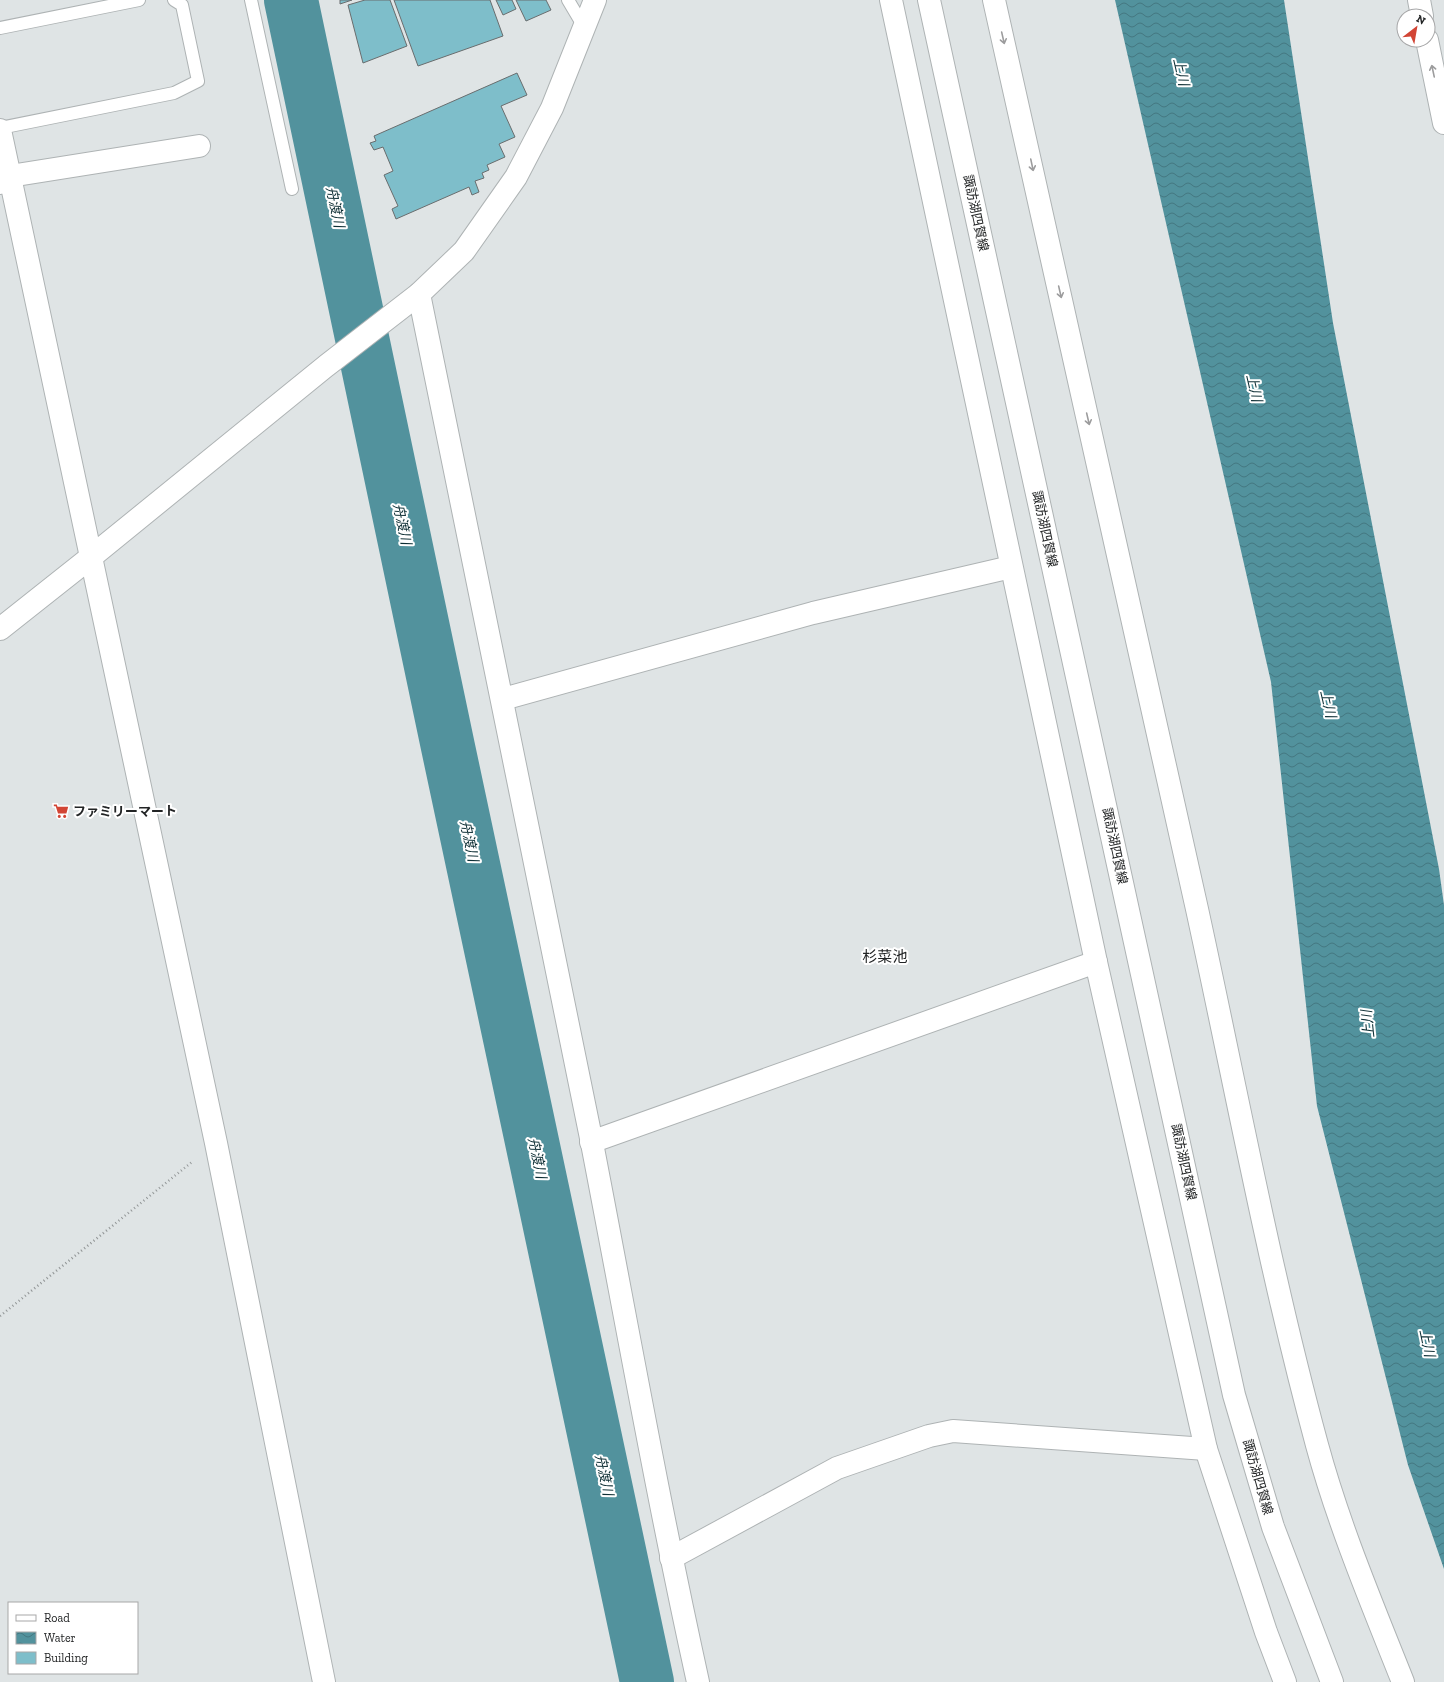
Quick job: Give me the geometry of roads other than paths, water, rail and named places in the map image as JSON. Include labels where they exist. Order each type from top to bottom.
[{"type":"street","points":[[0,629],[92,557],[326,366],[419,294],[464,252],[516,177],[552,108],[595,0]]},
{"type":"street","points":[[891,0],[1096,962],[1206,1449],[1266,1632],[1285,1682]]},
{"type":"street","name":"諏訪湖四賀線","points":[[929,0],[1234,1395],[1273,1527],[1332,1682]]},
{"type":"street","points":[[994,0],[1212,976],[1260,1212],[1318,1447],[1348,1544],[1403,1682]]},
{"type":"street","points":[[1429,48],[1444,123]]},
{"type":"street","points":[[0,129],[5,180],[92,557],[216,1143],[324,1682]]},
{"type":"street","points":[[5,180],[199,146]]},
{"type":"street","points":[[419,294],[503,699],[591,1142],[671,1558],[698,1682]]},
{"type":"street","points":[[503,699],[813,614],[1011,567]]},
{"type":"street","points":[[591,1142],[1096,962]]},
{"type":"street","points":[[671,1558],[838,1468],[928,1436],[953,1431],[1206,1449]]},
{"type":"lane","points":[[0,28],[139,0]]},
{"type":"lane","points":[[0,129],[174,93],[198,81],[182,5],[174,0]]},
{"type":"lane","points":[[251,0],[292,189]]},
{"type":"lane","points":[[568,0],[584,27]]},
{"type":"water","name":"上川","points":[[1115,0],[1284,0],[1333,323],[1439,869],[1444,905],[1444,1569],[1408,1465],[1317,1106],[1271,682]]},
{"type":"waterway","name":"舟渡川","points":[[291,0],[647,1682]]},
{"type":"place","name":"ファミリーマート","points":[[61,811]]},
{"type":"district","name":"杉菜池","points":[[885,957]]}]
